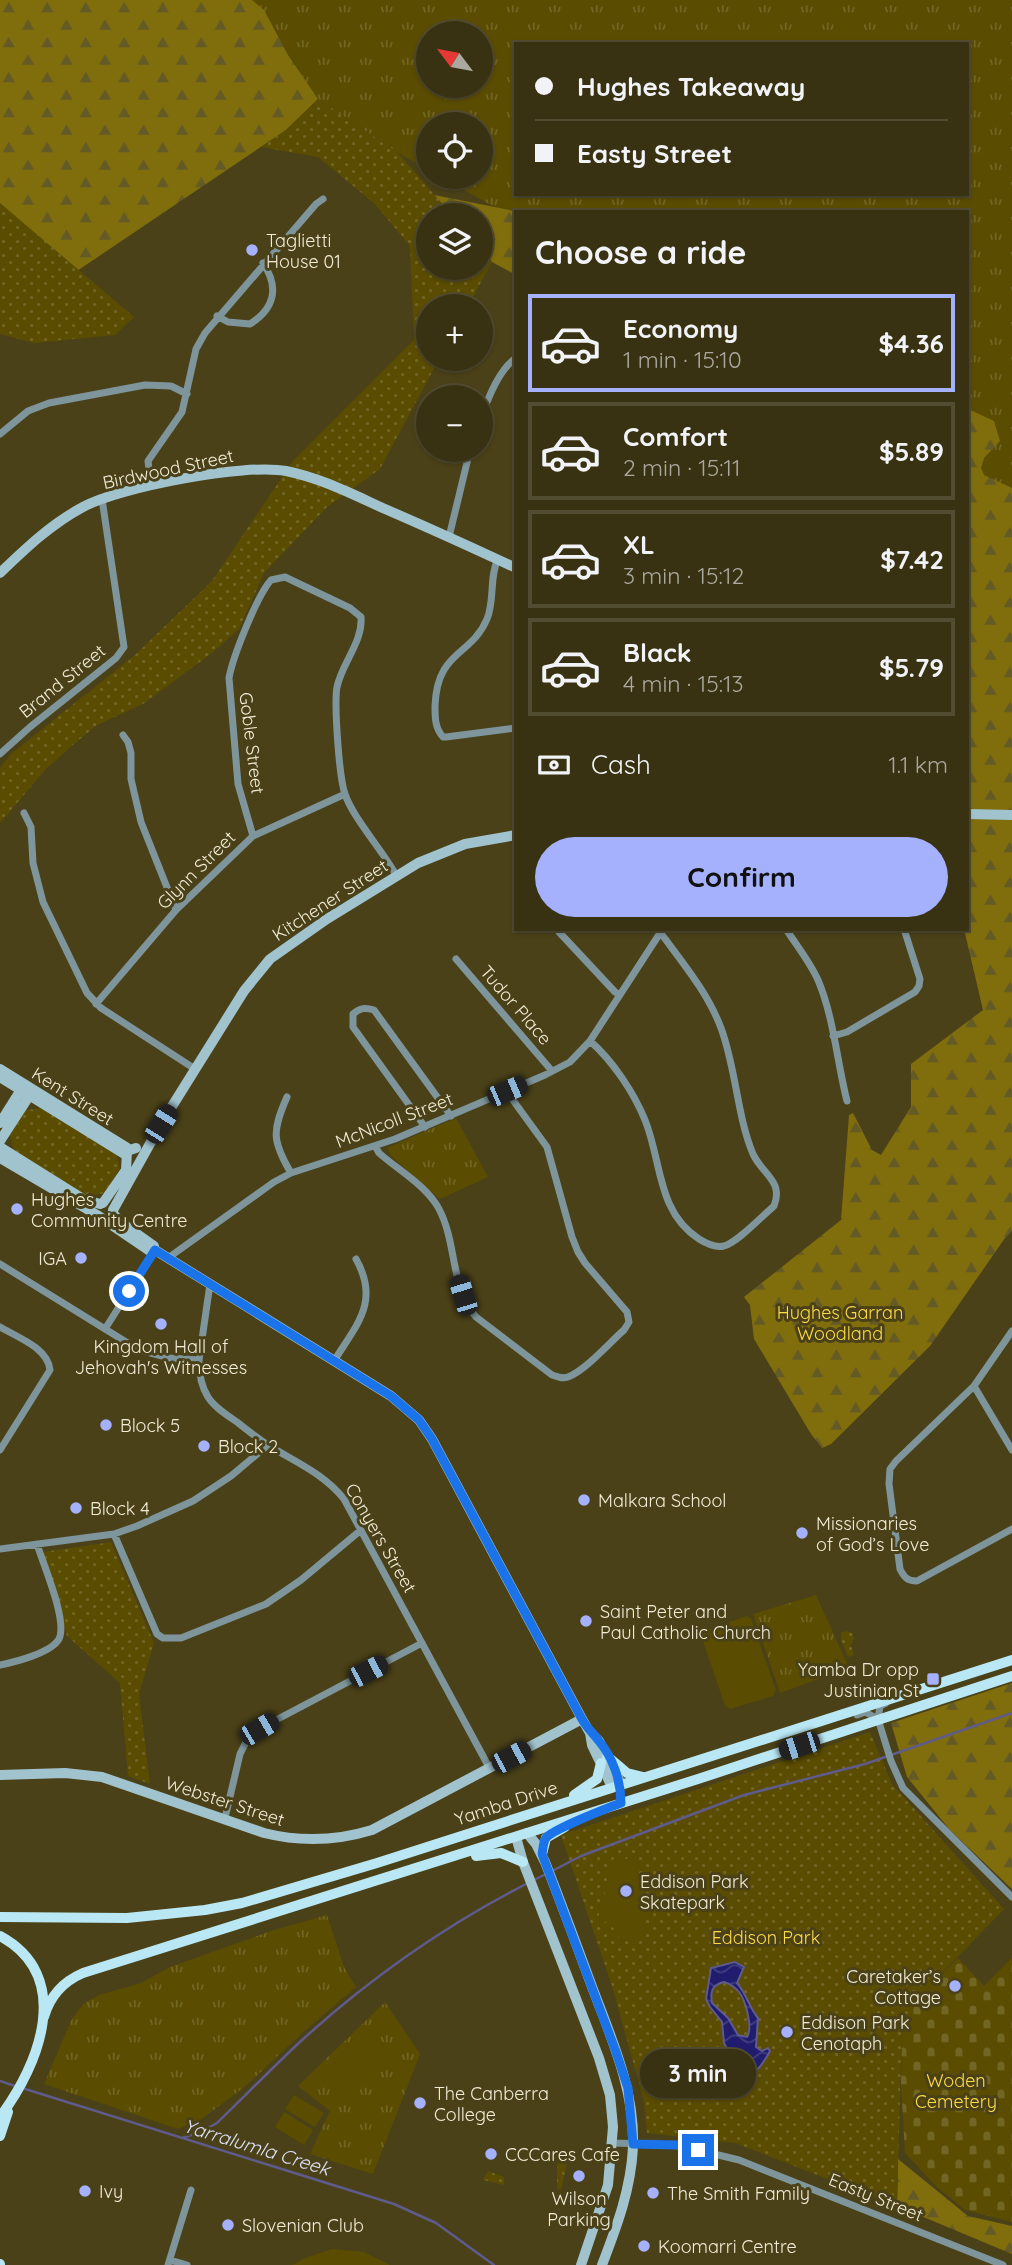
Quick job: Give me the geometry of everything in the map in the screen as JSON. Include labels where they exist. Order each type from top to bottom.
[{"type":"main road","name":"Yamba Drive","points":[[0,1917],[127,1918],[205,1910],[281,1893],[1012,1660]]},
{"type":"main road","name":"Yamba Drive","points":[[44,2017],[48,2004],[59,1989],[83,1973],[591,1813],[1012,1676]]},
{"type":"main road","points":[[560,1804],[597,1779],[604,1759],[627,1773],[644,1777]]},
{"type":"main road","points":[[617,1786],[621,1803]]},
{"type":"main road","points":[[543,1858],[546,1838],[550,1834],[574,1825],[591,1813]]},
{"type":"main road","points":[[515,1819],[521,1835]]},
{"type":"main road","points":[[436,1862],[491,1853],[510,1855],[525,1867]]},
{"type":"main road","points":[[0,1936],[18,1947],[34,1968],[44,1995],[44,2017],[40,2036],[28,2068],[5,2112],[0,2136]]},
{"type":"street","points":[[152,486],[148,460],[182,412],[196,349],[217,316],[262,263],[323,199]]},
{"type":"street","points":[[217,316],[239,325],[250,324],[268,309],[272,298],[272,284],[262,263]]},
{"type":"street","points":[[493,392],[514,361]]},
{"type":"street","points":[[0,433],[28,411],[49,403],[145,385],[172,386],[187,394]]},
{"type":"street","points":[[449,537],[467,462]]},
{"type":"street","name":"Birdwood Street","points":[[0,573],[50,526],[85,505],[152,486],[260,468],[283,470],[324,481],[514,567]]},
{"type":"street","name":"Brand Street","points":[[0,754],[116,658],[124,647],[102,499]]},
{"type":"street","points":[[498,559],[487,619],[479,632],[447,662],[441,674],[435,703],[435,719],[443,737],[514,728]]},
{"type":"street","name":"Goble Street","points":[[253,836],[238,784],[229,678],[232,661],[268,582],[276,577],[285,577],[350,608],[361,617],[359,635],[336,690],[345,794],[396,875]]},
{"type":"street","points":[[123,735],[131,753],[131,779],[141,822],[176,910]]},
{"type":"street","name":"Glynn Street","points":[[96,1004],[176,910],[253,836],[345,794]]},
{"type":"street","points":[[24,813],[31,827],[33,863],[43,902],[81,981],[96,1004],[195,1069]]},
{"type":"street","points":[[969,814],[1012,815]]},
{"type":"street","name":"Kitchener Street","points":[[102,1204],[121,1179],[133,1155],[161,1124],[244,991],[270,959],[396,875],[452,848],[514,835]]},
{"type":"street","points":[[590,1041],[609,1061],[645,1119],[666,1201],[693,1235],[715,1247],[726,1245],[774,1206],[778,1196],[776,1187],[754,1156],[721,1027],[662,931]]},
{"type":"street","name":"McNicoll Street","points":[[168,1258],[274,1182],[291,1173],[425,1127],[570,1062],[590,1041],[662,931]]},
{"type":"street","points":[[787,931],[818,982],[834,1036],[846,1101]]},
{"type":"street","points":[[834,1036],[847,1032],[915,992],[920,979],[905,931]]},
{"type":"street","points":[[559,932],[620,995]]},
{"type":"street","name":"Tudor Place","points":[[456,960],[552,1071]]},
{"type":"street","points":[[425,1127],[354,1027],[353,1014],[358,1010],[365,1007],[374,1010],[451,1116]]},
{"type":"street","name":"Kent Street","points":[[0,1069],[27,1089],[133,1155]]},
{"type":"street","name":"Kent Street","points":[[0,1077],[27,1089]]},
{"type":"street","points":[[0,1123],[27,1089]]},
{"type":"street","points":[[0,1141],[27,1089]]},
{"type":"street","points":[[375,1146],[379,1153],[438,1207],[445,1223],[457,1279],[469,1309],[552,1375],[567,1377],[577,1372],[624,1330],[629,1322],[627,1312],[578,1252],[547,1147],[507,1091]]},
{"type":"street","points":[[287,1097],[274,1134],[291,1173]]},
{"type":"street","points":[[0,1147],[83,1199],[110,1205],[119,1221],[154,1246],[155,1250],[391,1396],[419,1420],[432,1439],[590,1733],[592,1745],[604,1759],[617,1786]]},
{"type":"street","name":"Kitchener Street","points":[[113,1211],[133,1155]]},
{"type":"street","points":[[0,1158],[150,1251],[155,1250]]},
{"type":"street","points":[[100,1218],[96,1210],[102,1204]]},
{"type":"street","points":[[100,1218],[109,1219],[113,1211]]},
{"type":"street","points":[[105,1329],[155,1250]]},
{"type":"street","points":[[334,1361],[365,1310],[366,1283],[356,1259]]},
{"type":"street","points":[[0,1264],[139,1350],[199,1360]]},
{"type":"street","name":"Conyers Street","points":[[211,1284],[199,1360],[199,1372],[210,1401],[268,1445],[320,1474],[344,1499],[490,1769]]},
{"type":"street","points":[[0,1327],[42,1353],[49,1360],[50,1370],[0,1450]]},
{"type":"street","points":[[1011,1532],[917,1581],[908,1580],[900,1569],[889,1484],[890,1469],[896,1461],[974,1386],[1012,1331]]},
{"type":"street","points":[[974,1386],[1012,1450]]},
{"type":"street","points":[[0,1549],[114,1534],[137,1527],[193,1501],[231,1476],[268,1445]]},
{"type":"street","points":[[114,1534],[157,1634],[172,1639],[266,1605],[361,1531]]},
{"type":"street","points":[[0,1665],[29,1657],[51,1647],[59,1640],[60,1615],[37,1544]]},
{"type":"street","points":[[225,1818],[240,1754],[247,1740],[259,1729],[422,1643]]},
{"type":"street","points":[[895,1698],[880,1706],[878,1719],[903,1788],[1012,1897]]},
{"type":"street","points":[[840,1715],[853,1716],[865,1712],[878,1719]]},
{"type":"street","name":"Webster Street","points":[[0,1775],[65,1773],[102,1777],[282,1837],[324,1840],[351,1837],[372,1830],[582,1719]]},
{"type":"street","points":[[521,1835],[543,1858],[628,2088],[633,2144],[626,2196],[602,2265]]},
{"type":"street","points":[[521,1835],[525,1867],[599,2058],[610,2095],[613,2143],[608,2185],[580,2265]]},
{"type":"street","name":"Easty Street","points":[[613,2143],[677,2145],[739,2160],[1003,2265]]},
{"type":"street","points":[[187,2265],[169,2262],[191,2190]]},
{"type":"green space","points":[[0,0],[252,0],[264,10],[288,55],[318,99],[286,130],[77,271],[0,292]]},
{"type":"green space","points":[[252,0],[1012,0],[1012,534],[969,511],[969,210],[514,211],[493,206],[493,203],[488,203],[462,189],[493,189],[493,112],[416,112],[416,163],[318,99],[288,55],[264,10]]},
{"type":"green space","points":[[318,99],[398,153],[416,174],[416,189],[429,189],[442,203],[416,203],[416,280],[482,280],[475,294],[416,294],[416,371],[433,371],[425,385],[416,385],[416,402],[380,469],[327,507],[264,573],[239,629],[212,653],[143,704],[97,725],[46,769],[0,823],[0,768],[11,754],[135,655],[212,581],[293,461],[414,340],[410,246],[375,204],[318,157],[261,147],[286,130]]},
{"type":"green space","points":[[434,195],[474,203],[441,203]]},
{"type":"green space","points":[[0,203],[134,317],[115,335],[34,343],[0,334]]},
{"type":"green space","points":[[493,207],[514,211],[514,274],[493,263]]},
{"type":"green space","name":"Hughes Garran Woodland","points":[[969,409],[994,421],[1000,441],[984,458],[981,468],[984,475],[1012,488],[1012,1231],[930,1346],[831,1444],[822,1448],[754,1339],[750,1305],[744,1297],[841,1220],[849,1115],[853,1113],[872,1150],[881,1155],[911,1107],[911,1064],[983,1010],[964,931],[969,931]]},
{"type":"green space","points":[[42,1108],[117,1154],[120,1169],[104,1193],[89,1197],[14,1151],[10,1135],[26,1110]]},
{"type":"green space","points":[[456,1118],[488,1177],[440,1199],[392,1157],[387,1148]]},
{"type":"green space","points":[[111,1542],[154,1643],[139,1694],[150,1784],[128,1776],[120,1683],[67,1636],[43,1552]]},
{"type":"green space","points":[[816,1595],[849,1668],[780,1693],[753,1614]]},
{"type":"green space","points":[[747,1616],[751,1619],[776,1690],[773,1696],[730,1709],[725,1706],[701,1635],[705,1630]]},
{"type":"green space","points":[[841,1633],[853,1633],[854,1639],[851,1645],[854,1655],[848,1657],[841,1640]]},
{"type":"green space","points":[[1012,1683],[1012,1889],[950,1830],[907,1777],[891,1723]]},
{"type":"green space","name":"Eddison Park","points":[[870,1732],[892,1784],[1004,1909],[917,1999],[902,2023],[897,2206],[735,2143],[647,2133],[644,2102],[613,1989],[561,1835]]},
{"type":"green space","name":"Eddison Park Skatepark","points":[[638,1854],[636,1880],[647,1881],[642,1926],[649,1928],[638,1942],[622,1941],[610,1923],[598,1921],[600,1904],[604,1899],[610,1861],[620,1856],[621,1861]]},
{"type":"green space","points":[[327,1915],[344,1967],[356,1987],[246,2086],[200,2120],[178,2129],[44,2084],[71,2021],[83,2004],[99,1995],[141,1983],[170,1967],[274,1930]]},
{"type":"green space","name":"Woden Cemetery","points":[[958,1958],[984,1986],[1012,1958],[1012,2222],[965,2210],[937,2187],[905,2153],[901,2085],[902,2023],[917,1999]]},
{"type":"green space","points":[[385,2002],[420,2054],[373,2174],[310,2154],[330,2111],[298,2086]]},
{"type":"green space","points":[[364,2026],[385,2044],[350,2088],[328,2071]]},
{"type":"green space","points":[[294,2095],[324,2113],[315,2127],[285,2109]]},
{"type":"green space","points":[[284,2112],[313,2130],[304,2145],[275,2127]]},
{"type":"green space","points":[[560,2154],[567,2163],[561,2190],[557,2188]]},
{"type":"green space","points":[[898,2159],[968,2216],[1012,2226],[1012,2254],[897,2206]]},
{"type":"green space","points":[[488,2171],[504,2177],[504,2185],[483,2180]]},
{"type":"green space","points":[[332,2249],[364,2252],[390,2265],[292,2265]]},
{"type":"water","points":[[735,1962],[744,1967],[737,1983],[758,2018],[756,2047],[762,2051],[768,2048],[770,2051],[756,2070],[747,2075],[734,2075],[729,2082],[727,2080],[731,2056],[724,2043],[722,2022],[706,1999],[711,1968]],"holes":[[[724,1982],[742,1996],[749,2021],[747,2037],[738,2035],[728,2018],[712,2003],[713,1989]]]},
{"type":"waterway","points":[[552,1871],[581,1856],[744,1795],[865,1764],[1012,1713]]},
{"type":"waterway","points":[[534,1880],[546,1874]]},
{"type":"waterway","points":[[182,2138],[217,2123],[327,2018],[409,1954],[497,1899],[528,1883]]},
{"type":"waterway","name":"Yarralumla Creek","points":[[0,2081],[15,2086]]},
{"type":"waterway","name":"Yarralumla Creek","points":[[22,2088],[394,2204],[436,2223],[494,2265]]},
{"type":"place","name":"Taglietti House 01","points":[[252,250]]},
{"type":"place","name":"Hughes Community Centre","points":[[17,1209]]},
{"type":"place","name":"IGA","points":[[81,1258]]},
{"type":"place","name":"Kingdom Hall of Jehovah's Witnesses","points":[[161,1324]]},
{"type":"place","name":"Block 5","points":[[106,1425]]},
{"type":"place","name":"Block 2","points":[[204,1446]]},
{"type":"place","name":"Malkara School","points":[[584,1500]]},
{"type":"place","name":"Block 4","points":[[76,1508]]},
{"type":"place","name":"Missionaries of God’s Love","points":[[802,1533]]},
{"type":"place","name":"Saint Peter and Paul Catholic Church","points":[[586,1621]]},
{"type":"place","name":"Yamba Dr opp Justinian St","points":[[933,1679]]},
{"type":"place","name":"Eddison Park Skatepark","points":[[626,1891]]},
{"type":"place","name":"Caretaker’s Cottage","points":[[955,1986]]},
{"type":"place","name":"Eddison Park Cenotaph","points":[[787,2032]]},
{"type":"place","name":"The Canberra College","points":[[420,2103]]},
{"type":"place","name":"CCCares Cafe","points":[[491,2154]]},
{"type":"place","name":"Wilson Parking","points":[[579,2176]]},
{"type":"place","name":"Ivy","points":[[85,2191]]},
{"type":"place","name":"The Smith Family","points":[[653,2193]]},
{"type":"place","name":"Slovenian Club","points":[[228,2225]]},
{"type":"place","name":"Koomarri Centre","points":[[644,2246]]},
{"type":"route","points":[[129,1291],[155,1250],[391,1396],[419,1420],[432,1439],[582,1719],[590,1733],[599,1741],[621,1784],[621,1803],[591,1813],[574,1825],[550,1834],[546,1838],[542,1854],[628,2088],[633,2144],[677,2145],[698,2150]]}]
